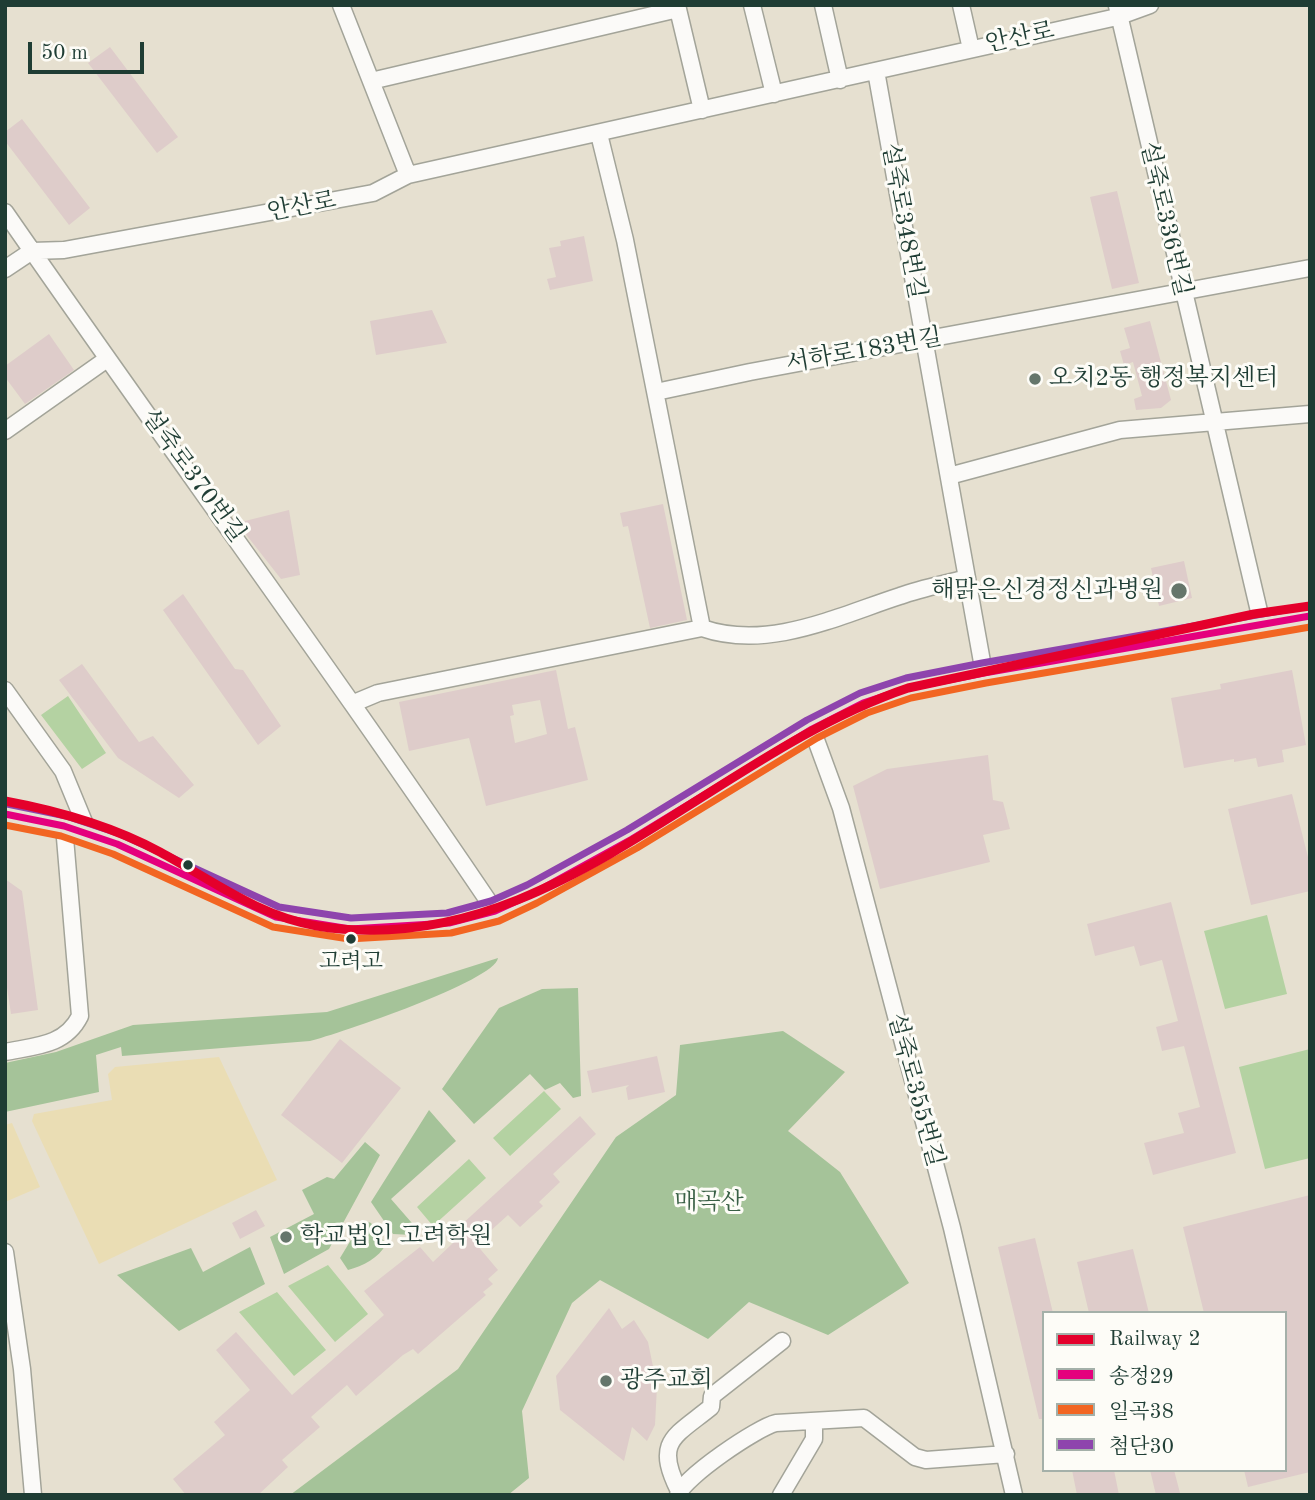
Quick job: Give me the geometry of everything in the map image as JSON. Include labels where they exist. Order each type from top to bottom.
[{"type":"main road","points":[[5,814],[89,834],[254,908],[317,926],[350,929],[449,923],[495,911],[594,861],[812,729],[886,695],[984,673],[1310,616]]},
{"type":"street","points":[[752,5],[774,94]]},
{"type":"street","points":[[823,5],[839,79]]},
{"type":"street","name":"안산로","points":[[961,5],[971,48]]},
{"type":"street","name":"안산로","points":[[32,251],[64,250],[373,193],[408,176],[876,71],[1150,5]]},
{"type":"street","points":[[343,6],[408,176]]},
{"type":"street","points":[[371,81],[677,7],[702,110]]},
{"type":"street","name":"설죽로336번길","points":[[1117,11],[1262,624]]},
{"type":"street","name":"설죽로348번길","points":[[876,71],[984,673]]},
{"type":"street","points":[[599,134],[625,240],[702,628]]},
{"type":"street","name":"설죽로370번길","points":[[5,212],[354,703],[495,911]]},
{"type":"street","points":[[5,269],[32,251]]},
{"type":"street","name":"서하로183번길","points":[[656,392],[1310,268]]},
{"type":"street","points":[[5,431],[107,359]]},
{"type":"street","points":[[949,476],[1099,434],[1213,421],[1310,414]]},
{"type":"street","points":[[354,703],[378,693],[702,628],[718,634],[743,636],[818,624],[918,590],[967,578]]},
{"type":"street","points":[[5,690],[63,771],[89,834]]},
{"type":"street","name":"설죽로355번길","points":[[812,729],[841,808],[952,1228],[1014,1495]]},
{"type":"street","points":[[5,1052],[50,1044],[74,1028],[80,1016],[64,826]]},
{"type":"street","points":[[5,1252],[22,1368],[33,1495]]},
{"type":"street","points":[[782,1341],[712,1396],[711,1407],[671,1441],[666,1451],[667,1468],[679,1493],[764,1426],[864,1418],[915,1457],[926,1460],[1006,1454]]},
{"type":"street","points":[[780,1495],[814,1438],[814,1421]]},
{"type":"green space","points":[[68,696],[106,753],[82,769],[41,715]]},
{"type":"green space","points":[[1267,915],[1287,994],[1225,1009],[1204,931]]},
{"type":"green space","points":[[498,958],[490,968],[445,993],[381,1018],[310,1041],[122,1056],[121,1047],[96,1055],[99,1092],[5,1112],[5,1063],[56,1052],[133,1025],[327,1012]]},
{"type":"green space","points":[[578,988],[581,1096],[573,1098],[560,1083],[545,1090],[530,1074],[474,1124],[442,1089],[499,1008],[542,989]]},
{"type":"green space","name":"매곡산","points":[[783,1031],[845,1072],[788,1131],[840,1172],[909,1283],[828,1335],[749,1302],[708,1339],[600,1280],[572,1303],[522,1411],[529,1478],[508,1495],[290,1495],[458,1369],[616,1137],[676,1095],[680,1045]]},
{"type":"green space","points":[[1310,1049],[1310,1158],[1265,1169],[1239,1067]]},
{"type":"green space","points":[[544,1091],[561,1109],[510,1156],[493,1138]]},
{"type":"green space","points":[[429,1110],[456,1141],[391,1199],[418,1230],[412,1235],[393,1234],[371,1202]]},
{"type":"green space","points":[[365,1142],[380,1155],[329,1249],[284,1274],[270,1237],[314,1214],[302,1190],[327,1177],[334,1179]]},
{"type":"green space","points":[[469,1159],[486,1178],[433,1226],[417,1207]]},
{"type":"green space","points":[[366,1221],[371,1223],[386,1244],[370,1261],[348,1270],[340,1258],[360,1225]]},
{"type":"green space","points":[[250,1247],[265,1284],[179,1331],[117,1275],[191,1248],[203,1272]]},
{"type":"green space","points":[[328,1265],[368,1314],[335,1342],[288,1286]]},
{"type":"green space","points":[[277,1292],[326,1350],[294,1376],[239,1312]]},
{"type":"sand","points":[[219,1057],[277,1180],[99,1264],[32,1121],[34,1114],[112,1100],[108,1074],[115,1067]]},
{"type":"sand","points":[[12,1123],[40,1187],[5,1202],[5,1125]]},
{"type":"building","points":[[110,47],[178,137],[157,153],[88,63]]},
{"type":"building","points":[[22,119],[90,208],[69,225],[5,141],[5,132]]},
{"type":"building","points":[[1117,191],[1139,283],[1112,289],[1090,197]]},
{"type":"building","points":[[584,236],[593,281],[550,290],[547,279],[556,277],[549,248],[561,246],[560,241]]},
{"type":"building","points":[[432,310],[447,343],[376,355],[370,321]]},
{"type":"building","points":[[1150,321],[1171,400],[1161,408],[1136,410],[1134,399],[1142,396],[1133,362],[1124,365],[1120,351],[1130,348],[1124,328]]},
{"type":"building","points":[[49,334],[74,370],[25,404],[5,377],[5,366]]},
{"type":"building","points":[[663,504],[687,620],[650,628],[628,526],[623,527],[620,513]]},
{"type":"building","points":[[289,510],[300,575],[281,579],[237,523]]},
{"type":"building","points":[[1184,561],[1192,598],[1159,606],[1151,568]]},
{"type":"building","points":[[183,594],[235,669],[243,670],[281,726],[258,745],[163,610]]},
{"type":"building","points":[[82,664],[139,742],[153,736],[194,785],[179,798],[118,758],[59,680]]},
{"type":"building","points":[[556,670],[568,729],[575,727],[588,780],[486,806],[469,738],[409,751],[399,702]],"holes":[[[540,700],[547,734],[515,743],[510,716],[514,715],[512,705]]]},
{"type":"building","points":[[1292,670],[1306,745],[1282,750],[1284,762],[1258,767],[1256,758],[1184,768],[1171,698],[1221,689],[1220,684]]},
{"type":"building","points":[[988,755],[993,800],[1003,802],[1010,829],[983,835],[990,862],[880,889],[853,786],[887,769]]},
{"type":"building","points":[[1292,794],[1310,865],[1310,891],[1251,905],[1228,809]]},
{"type":"building","points":[[5,879],[22,891],[38,1010],[11,1014],[5,974]]},
{"type":"building","points":[[1171,902],[1236,1153],[1153,1175],[1144,1143],[1184,1133],[1178,1113],[1200,1107],[1184,1046],[1162,1051],[1156,1027],[1178,1021],[1162,960],[1140,966],[1134,946],[1095,956],[1087,924]]},
{"type":"building","points":[[340,1039],[401,1088],[342,1163],[281,1115]]},
{"type":"building","points":[[657,1056],[665,1092],[628,1100],[626,1088],[629,1085],[592,1093],[587,1071]]},
{"type":"building","points":[[580,1116],[596,1134],[553,1174],[560,1182],[539,1202],[543,1206],[520,1227],[508,1215],[476,1244],[498,1270],[488,1279],[493,1284],[483,1292],[486,1295],[418,1354],[413,1349],[403,1355],[356,1396],[347,1385],[311,1417],[320,1427],[282,1460],[288,1467],[258,1495],[186,1495],[173,1479],[225,1435],[214,1422],[250,1390],[216,1350],[236,1332],[292,1395],[384,1315],[364,1291],[420,1247],[433,1262],[453,1243],[448,1237]]},
{"type":"building","points":[[1310,1195],[1310,1472],[1248,1487],[1244,1472],[1287,1472],[1287,1311],[1204,1311],[1183,1227]]},
{"type":"building","points":[[256,1210],[265,1226],[240,1239],[232,1223]]},
{"type":"building","points":[[1035,1238],[1053,1311],[1042,1311],[1042,1419],[1039,1419],[998,1247]]},
{"type":"building","points":[[1133,1249],[1148,1311],[1089,1311],[1077,1262]]},
{"type":"building","name":"광주교회","points":[[609,1308],[622,1329],[634,1320],[648,1342],[657,1386],[655,1425],[647,1441],[632,1427],[624,1461],[560,1410],[556,1376]]},
{"type":"building","points":[[1072,1472],[1114,1472],[1119,1495],[1077,1495]]},
{"type":"building","points":[[1150,1472],[1175,1472],[1180,1493],[1156,1495]]},
{"type":"rail line","name":"2","points":[[5,801],[65,815],[123,834],[255,906],[295,921],[317,926],[400,929],[478,914],[552,885],[623,846],[763,759],[834,719],[908,688],[1254,614],[1310,606]]},
{"type":"transit line","name":"첨단30","points":[[7,804],[66,816],[120,834],[279,907],[351,918],[447,913],[491,901],[527,885],[627,830],[807,720],[860,693],[906,678],[982,663],[1308,606]]},
{"type":"transit line","name":"송정29","points":[[5,814],[64,826],[117,844],[276,917],[350,929],[449,923],[495,911],[532,894],[632,839],[812,729],[863,703],[908,688],[984,673],[1310,616]]},
{"type":"transit line","name":"일곡38","points":[[5,825],[61,836],[113,854],[273,927],[349,939],[451,933],[499,921],[537,903],[637,848],[817,738],[867,713],[911,698],[986,683],[1310,627]]},
{"type":"place","name":"오치2동 행정복지센터","points":[[1035,379]]},
{"type":"place","name":"해맑은신경정신과병원","points":[[1179,591]]},
{"type":"place","name":"고려고","points":[[351,939]]},
{"type":"place","name":"학교법인 고려학원","points":[[286,1237]]},
{"type":"place","name":"광주교회","points":[[606,1381]]}]
